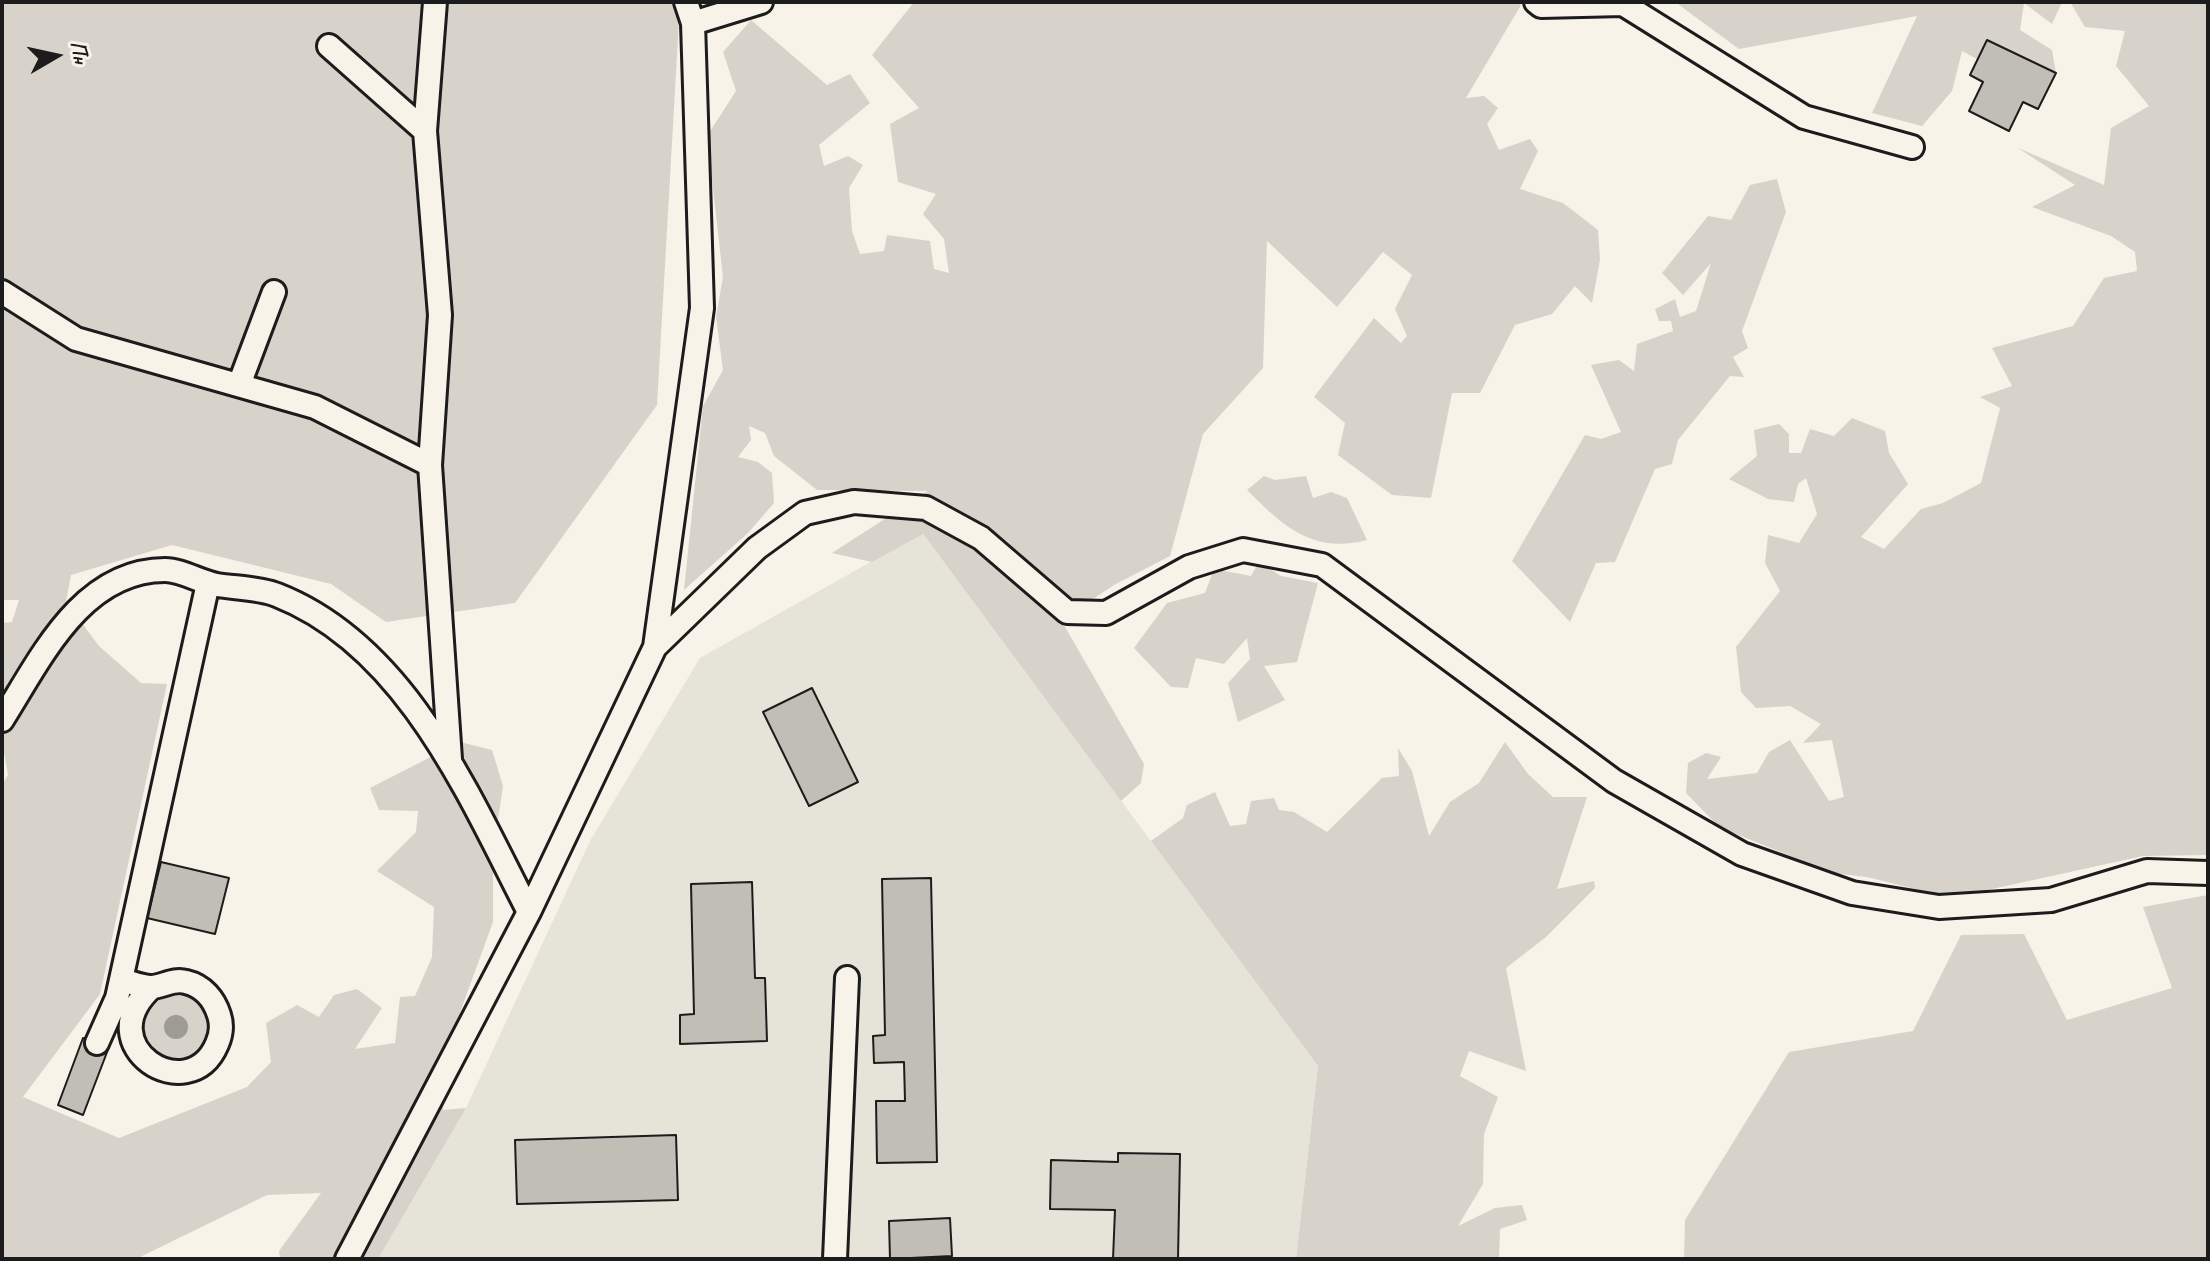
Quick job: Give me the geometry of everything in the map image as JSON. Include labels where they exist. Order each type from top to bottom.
[{"type":"lane","points":[[435,2],[425,131],[440,315],[430,465],[450,760]]},
{"type":"lane","points":[[347,1259],[529,912],[655,647],[702,308],[689,13],[761,2]]},
{"type":"lane","points":[[1536,2],[1541,6],[1623,4],[1804,117],[1912,147]]},
{"type":"lane","points":[[329,46],[425,131]]},
{"type":"lane","points":[[2,292],[76,339],[315,407],[430,465]]},
{"type":"lane","points":[[239,385],[274,292]]},
{"type":"lane","points":[[655,647],[757,548],[805,513],[854,502],[926,508],[981,538],[1067,612],[1106,613],[1189,567],[1243,550],[1322,565],[1614,781],[1742,854],[1852,893],[1939,907],[2051,900],[2147,871],[2208,873]]},
{"type":"lane","points":[[2,720],[64,622],[99,593],[125,578],[166,570],[208,583],[276,594],[344,633],[393,681],[450,760],[529,912]]},
{"type":"lane","points":[[97,1043],[121,980],[208,583]]},
{"type":"lane","points":[[835,1259],[847,978]]},
{"type":"lane","points":[[121,980],[152,987],[169,981],[186,981],[203,989],[215,1002],[221,1019],[220,1037],[213,1054],[200,1065],[183,1072],[165,1071],[149,1064],[137,1051],[131,1034],[131,1016],[138,999],[152,987]]},
{"type":"shaded area","points":[[2,2],[674,2],[679,20],[657,405],[515,603],[386,622],[331,584],[172,545],[71,575],[66,602],[99,646],[141,683],[167,684],[100,994],[23,1097],[119,1138],[247,1087],[271,1062],[266,1023],[297,1005],[319,1017],[334,995],[357,989],[382,1008],[355,1049],[395,1043],[400,997],[415,996],[432,957],[434,907],[377,871],[416,832],[418,811],[379,810],[370,788],[460,742],[492,750],[503,786],[493,854],[493,922],[447,1048],[443,1110],[466,1108],[378,1259],[280,1259],[279,1251],[321,1193],[267,1195],[136,1259],[2,1259],[2,785],[8,775],[2,741],[2,623],[12,622],[19,600],[2,600]]},
{"type":"shaded area","points":[[914,2],[1516,2],[1521,5],[1466,98],[1484,96],[1498,108],[1487,124],[1499,150],[1530,139],[1538,151],[1520,189],[1563,203],[1598,230],[1600,260],[1592,303],[1575,286],[1552,314],[1515,325],[1480,393],[1452,393],[1431,498],[1392,495],[1338,455],[1345,423],[1314,397],[1374,318],[1401,343],[1407,336],[1395,309],[1412,275],[1383,252],[1337,307],[1267,241],[1263,368],[1203,434],[1170,556],[1114,585],[1061,620],[1144,764],[1141,783],[1121,801],[923,534],[872,562],[832,553],[928,491],[817,490],[774,456],[765,433],[749,426],[751,440],[738,457],[758,462],[772,473],[774,503],[748,533],[684,590],[703,406],[723,370],[716,317],[723,277],[707,136],[736,91],[723,52],[751,20],[827,85],[850,74],[870,103],[819,145],[824,166],[848,156],[863,165],[849,188],[852,231],[860,254],[884,251],[887,235],[930,241],[934,269],[949,273],[944,239],[923,214],[936,194],[898,182],[890,124],[919,108],[872,55]]},
{"type":"shaded area","points":[[1675,2],[2062,2],[2052,24],[2024,3],[2020,30],[2052,50],[2056,73],[1987,40],[1977,59],[1962,51],[1952,91],[1922,126],[1872,113],[1917,16],[1739,49]]},
{"type":"shaded area","points":[[2070,2],[2208,2],[2208,855],[2143,856],[1951,898],[1867,877],[1832,873],[1719,827],[1686,793],[1688,763],[1706,753],[1721,757],[1707,779],[1757,773],[1769,752],[1790,740],[1829,801],[1844,797],[1832,740],[1803,743],[1821,724],[1790,706],[1756,708],[1741,692],[1736,647],[1780,591],[1765,563],[1768,535],[1799,543],[1817,514],[1806,478],[1798,484],[1794,502],[1768,499],[1729,479],[1757,456],[1754,430],[1779,424],[1789,434],[1789,453],[1801,453],[1810,429],[1834,436],[1852,418],[1885,431],[1889,453],[1908,484],[1861,537],[1884,549],[1921,509],[1943,503],[1981,483],[2000,408],[1980,397],[2012,386],[1992,348],[2073,326],[2104,278],[2137,271],[2135,252],[2111,236],[2032,207],[2075,185],[2018,148],[2104,185],[2111,128],[2149,106],[2116,66],[2125,31],[2085,27]]},
{"type":"shaded area","points":[[1777,179],[1786,212],[1742,331],[1748,348],[1733,357],[1744,377],[1730,376],[1678,440],[1672,464],[1655,469],[1615,562],[1596,563],[1570,622],[1512,561],[1585,435],[1601,439],[1621,432],[1591,365],[1619,360],[1634,371],[1637,344],[1673,331],[1671,321],[1659,321],[1655,309],[1675,299],[1680,317],[1696,311],[1711,263],[1683,295],[1662,273],[1708,216],[1731,220],[1750,185]]},
{"type":"shaded area","points":[[1264,476],[1275,480],[1306,476],[1313,498],[1331,492],[1347,498],[1367,540],[1331,543],[1315,540],[1287,526],[1247,490]]},
{"type":"shaded area","points":[[922,533],[1318,1066],[1296,1259],[378,1259],[466,1108],[590,841],[700,658]]},
{"type":"shaded area","points":[[1259,562],[1281,576],[1318,583],[1297,662],[1264,666],[1285,700],[1238,722],[1228,683],[1250,659],[1247,638],[1224,664],[1196,658],[1188,688],[1171,687],[1134,648],[1167,603],[1205,593],[1214,569],[1251,576]]},
{"type":"shaded area","points":[[1505,742],[1528,774],[1553,797],[1587,797],[1557,889],[1594,881],[1595,888],[1546,937],[1506,968],[1526,1071],[1469,1051],[1460,1076],[1498,1097],[1484,1134],[1483,1184],[1458,1226],[1495,1208],[1522,1205],[1527,1220],[1500,1229],[1499,1259],[1296,1259],[1318,1066],[1151,841],[1183,818],[1187,805],[1215,792],[1230,826],[1246,824],[1251,801],[1274,798],[1279,810],[1294,812],[1327,832],[1382,778],[1399,776],[1398,748],[1412,771],[1429,836],[1450,802],[1479,783]]},
{"type":"shaded area","points":[[2208,895],[2208,1259],[1684,1259],[1685,1220],[1789,1052],[1913,1031],[1961,935],[2024,934],[2067,1020],[2172,988],[2143,907]]},
{"type":"shaded area","points":[[176,994],[189,997],[199,1004],[206,1014],[209,1027],[206,1040],[199,1050],[189,1057],[176,1060],[163,1057],[153,1050],[146,1040],[143,1027],[146,1014],[153,1004],[163,997]]},
{"type":"building","points":[[1987,40],[2056,73],[2038,109],[2023,102],[2009,131],[1969,111],[1983,82],[1970,75]]},
{"type":"building","points":[[812,688],[858,782],[809,806],[763,712]]},
{"type":"building","points":[[161,862],[229,878],[215,934],[147,918]]},
{"type":"building","points":[[931,878],[937,1162],[877,1163],[876,1101],[905,1101],[904,1062],[874,1063],[873,1036],[885,1035],[882,879]]},
{"type":"building","points":[[752,882],[755,978],[765,978],[767,1041],[680,1044],[680,1015],[694,1014],[691,884]]},
{"type":"building","points":[[83,1038],[109,1047],[83,1115],[58,1105]]},
{"type":"building","points":[[676,1135],[678,1200],[517,1204],[515,1140]]},
{"type":"building","points":[[1118,1153],[1180,1154],[1178,1259],[1113,1259],[1115,1210],[1050,1209],[1051,1160],[1118,1162]]},
{"type":"building","points":[[950,1218],[952,1256],[890,1259],[889,1221]]}]
